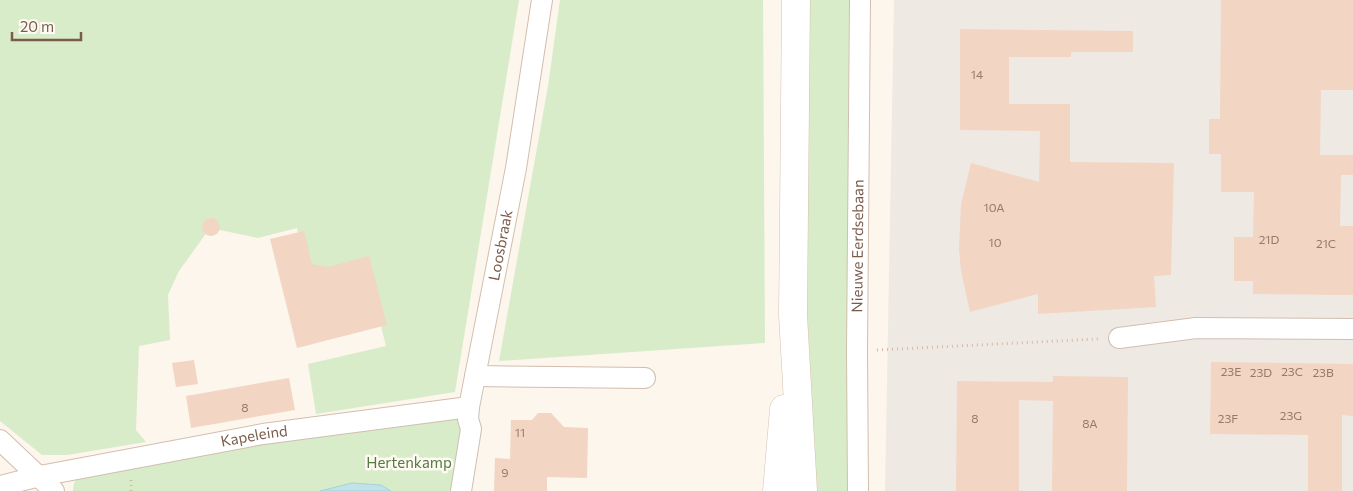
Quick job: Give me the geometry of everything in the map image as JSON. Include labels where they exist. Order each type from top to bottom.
[{"type":"main road","points":[[796,0],[793,315],[803,491]]},
{"type":"main road","points":[[777,491],[793,315]]},
{"type":"street","name":"Loosbraak","points":[[461,491],[471,429],[468,419],[469,407],[516,168],[542,0]]},
{"type":"street","name":"Nieuwe Eerdsebaan","points":[[858,491],[857,352],[860,0]]},
{"type":"street","points":[[1119,338],[1196,328],[1353,329]]},
{"type":"street","points":[[475,376],[645,378]]},
{"type":"street","name":"Kapeleind","points":[[0,486],[40,476],[263,434],[469,407]]},
{"type":"street","points":[[0,440],[54,491]]},
{"type":"path","points":[[857,352],[1119,338]]},
{"type":"shaded area","points":[[894,0],[1353,0],[1353,491],[885,491]]},
{"type":"green space","points":[[0,0],[519,0],[455,392],[316,414],[308,364],[386,346],[366,268],[308,282],[297,228],[258,238],[210,228],[179,271],[168,295],[170,340],[139,346],[136,430],[146,442],[67,455],[42,455],[0,421]]},
{"type":"green space","points":[[560,0],[763,0],[765,343],[499,361],[548,86]]},
{"type":"green space","points":[[809,0],[849,0],[847,491],[808,491],[806,399]]},
{"type":"green space","name":"Hertenkamp","points":[[442,414],[457,415],[464,430],[451,491],[73,491],[76,479],[85,472]]},
{"type":"water","points":[[352,483],[381,485],[391,491],[320,491]]},
{"type":"building","points":[[1221,0],[1353,0],[1353,90],[1321,90],[1320,155],[1353,155],[1353,175],[1341,175],[1340,226],[1353,226],[1353,295],[1253,294],[1253,281],[1234,281],[1234,237],[1253,237],[1254,192],[1221,192],[1221,154],[1209,154],[1209,119],[1220,119]]},
{"type":"building","points":[[960,29],[1133,31],[1133,52],[1071,52],[1071,57],[1009,57],[1009,104],[1070,104],[1070,162],[1174,163],[1171,275],[1154,276],[1156,307],[1038,314],[1038,294],[970,312],[961,271],[959,249],[961,204],[971,163],[1039,182],[1040,131],[960,130]]},
{"type":"building","points":[[207,218],[215,218],[220,223],[218,234],[207,236],[202,231],[202,223]]},
{"type":"building","points":[[304,231],[312,264],[328,267],[369,256],[387,325],[297,348],[270,239]]},
{"type":"building","points":[[194,360],[198,384],[176,387],[172,363]]},
{"type":"building","points":[[1211,362],[1353,364],[1353,416],[1342,415],[1342,491],[1308,491],[1308,435],[1210,434]]},
{"type":"building","points":[[1053,376],[1128,377],[1127,491],[1052,491],[1053,401],[1019,400],[1019,491],[956,491],[957,381],[1053,382]]},
{"type":"building","points":[[289,378],[295,410],[191,428],[186,396]]},
{"type":"building","points":[[538,413],[551,413],[564,427],[588,428],[587,478],[547,477],[547,491],[494,491],[495,458],[510,459],[511,420],[532,420]]}]
